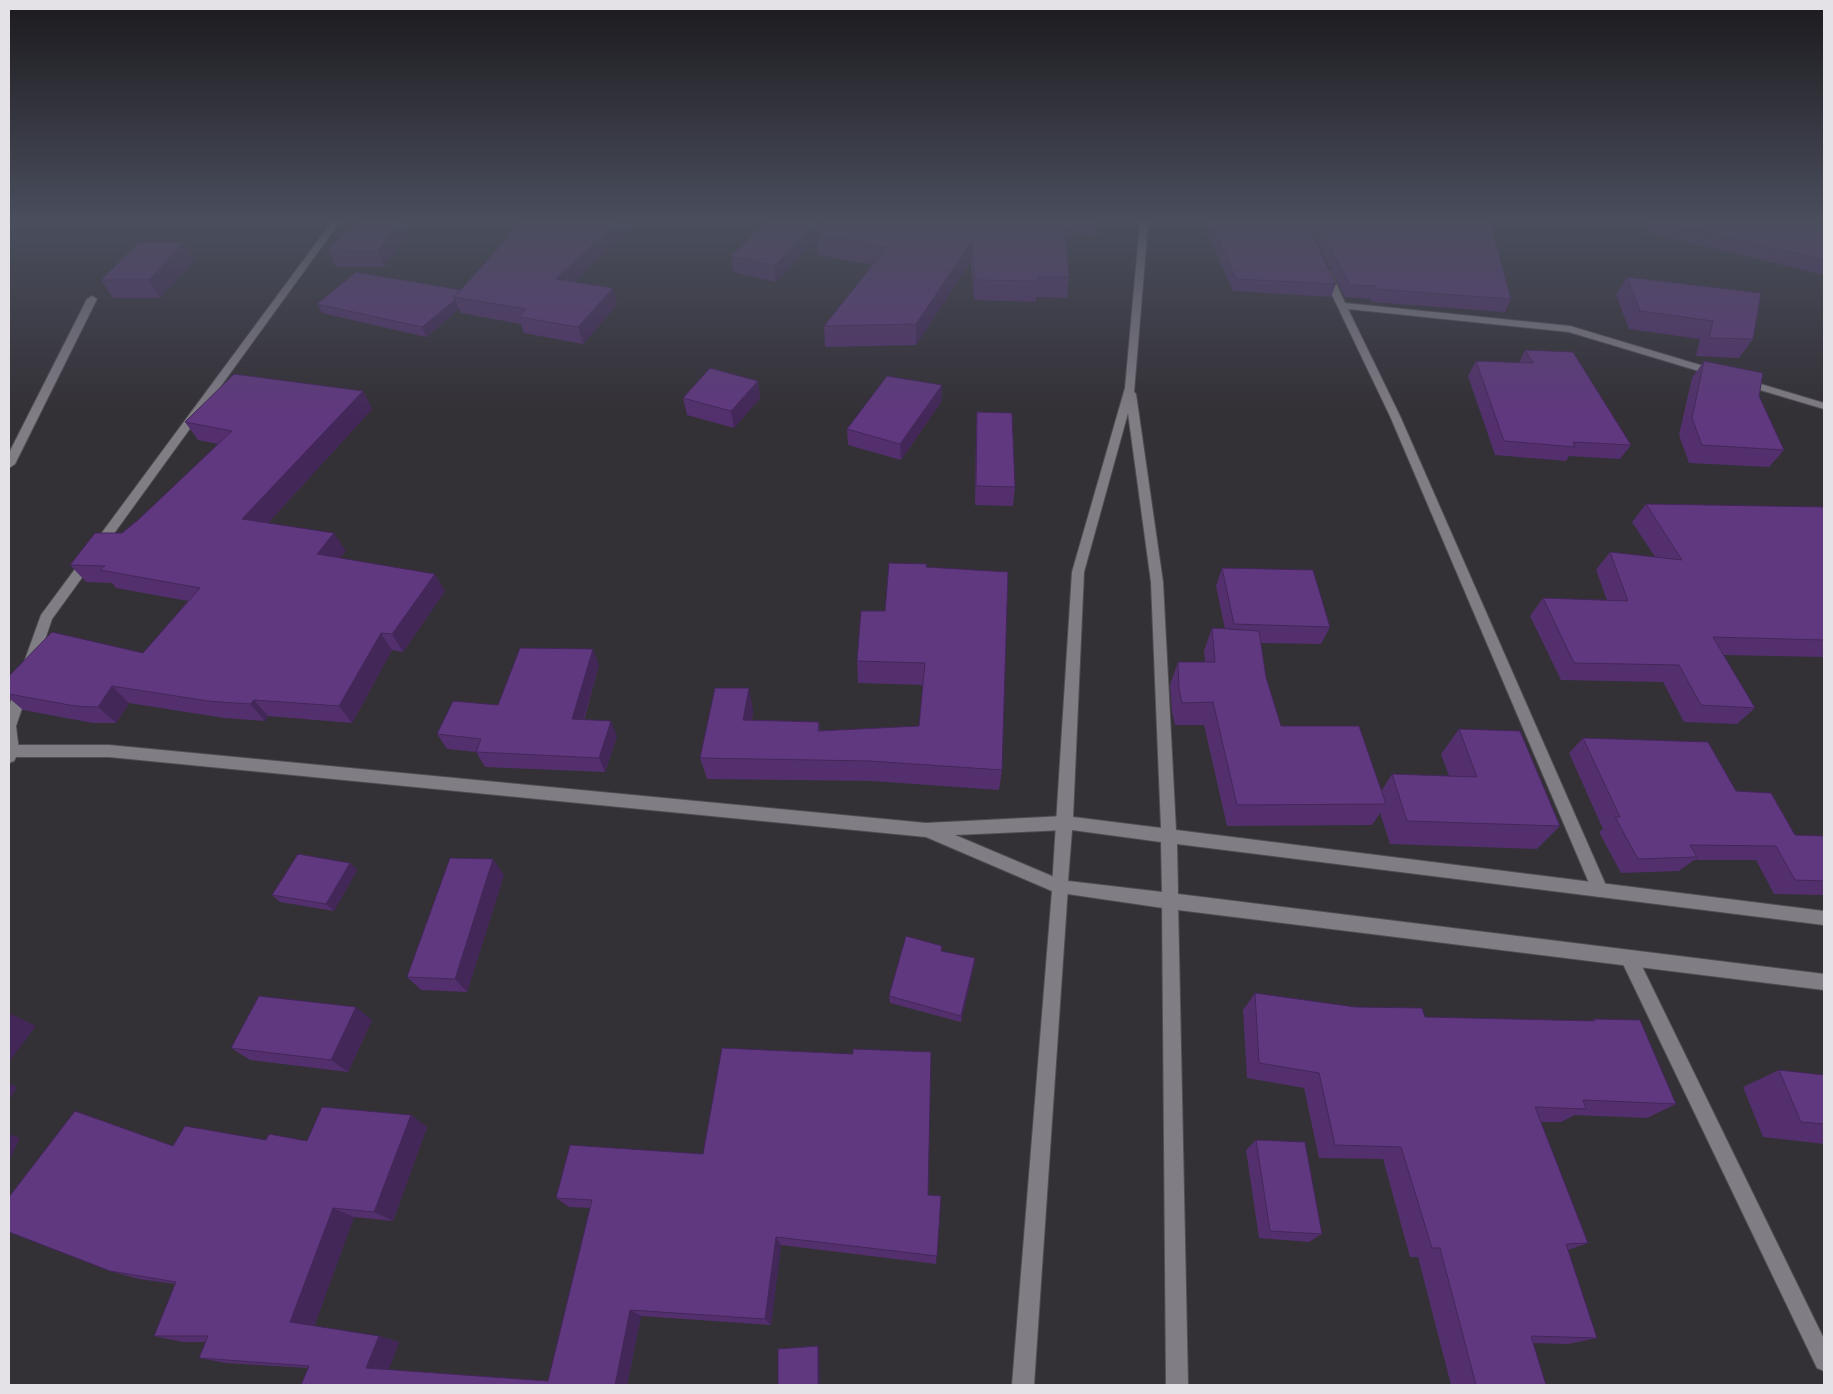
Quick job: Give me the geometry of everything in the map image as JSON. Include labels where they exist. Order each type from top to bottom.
[{"type":"main road","points":[[9,464],[92,299]]},
{"type":"main road","points":[[1130,388],[1157,582],[1169,837],[1170,902]]},
{"type":"street","points":[[287,288],[46,618],[9,726],[10,753],[109,751],[926,830],[1065,823],[1824,918]]},
{"type":"street","points":[[1023,1385],[1065,823],[1078,572],[1130,388],[1138,288]]},
{"type":"street","points":[[1334,288],[1395,416],[1600,890]]},
{"type":"street","points":[[1342,305],[1570,329],[1824,406]]},
{"type":"street","points":[[926,830],[1060,887],[1824,982]]},
{"type":"street","points":[[1170,902],[1177,1385]]},
{"type":"street","points":[[1629,958],[1824,1361]]},
{"type":"building","points":[[336,288],[450,288],[461,290],[454,297],[455,300],[422,327],[317,304]]},
{"type":"building","points":[[462,288],[613,288],[578,327],[519,317],[526,309],[454,297]]},
{"type":"building","points":[[854,288],[940,288],[916,324],[824,326]]},
{"type":"building","points":[[1508,288],[1511,299],[1376,289]]},
{"type":"building","points":[[1631,288],[1720,288],[1761,293],[1753,339],[1709,338],[1713,321],[1640,311]]},
{"type":"building","points":[[1525,350],[1573,352],[1631,445],[1573,442],[1575,447],[1504,441],[1476,361],[1533,363]]},
{"type":"building","points":[[1704,361],[1763,373],[1759,396],[1784,450],[1702,445],[1692,418]]},
{"type":"building","points":[[710,368],[758,381],[731,411],[683,398]]},
{"type":"building","points":[[234,374],[363,391],[242,519],[334,533],[317,554],[435,574],[392,634],[381,633],[339,706],[254,700],[250,704],[208,701],[112,686],[98,707],[75,706],[9,694],[10,675],[52,632],[143,653],[200,588],[100,570],[105,566],[70,565],[95,533],[122,533],[232,431],[185,422]]},
{"type":"building","points":[[887,376],[942,385],[900,444],[847,429]]},
{"type":"building","points":[[977,412],[1012,413],[1015,487],[976,486]]},
{"type":"building","points":[[1646,504],[1824,507],[1824,640],[1713,637],[1755,708],[1701,705],[1679,665],[1574,663],[1543,598],[1628,601],[1610,552],[1682,560]]},
{"type":"building","points":[[889,563],[927,564],[926,567],[1008,572],[1002,770],[870,761],[700,758],[715,688],[749,688],[743,720],[819,722],[818,731],[919,726],[925,663],[857,661],[861,611],[885,611]]},
{"type":"building","points":[[1222,568],[1313,570],[1330,627],[1234,624]]},
{"type":"building","points":[[1212,628],[1259,631],[1266,677],[1281,726],[1359,726],[1386,804],[1237,805],[1213,702],[1182,703],[1179,689],[1178,662],[1215,662]]},
{"type":"building","points":[[520,648],[593,649],[572,719],[611,721],[599,758],[476,752],[481,739],[437,734],[453,701],[498,705]]},
{"type":"building","points":[[1459,729],[1520,731],[1560,826],[1407,821],[1392,774],[1477,777]]},
{"type":"building","points":[[1583,738],[1708,742],[1736,791],[1771,793],[1795,835],[1824,836],[1824,881],[1795,880],[1776,846],[1690,845],[1697,857],[1638,859],[1615,817],[1620,817]]},
{"type":"building","points":[[298,854],[350,863],[326,904],[272,895]]},
{"type":"building","points":[[450,858],[493,859],[455,979],[407,977]]},
{"type":"building","points":[[906,936],[942,946],[941,951],[975,958],[961,1016],[889,996]]},
{"type":"building","points":[[1255,993],[1355,1007],[1422,1008],[1425,1017],[1595,1021],[1594,1019],[1640,1020],[1676,1104],[1583,1100],[1586,1109],[1535,1107],[1588,1243],[1566,1244],[1597,1338],[1531,1336],[1546,1385],[1476,1385],[1440,1248],[1432,1248],[1401,1147],[1335,1145],[1319,1073],[1259,1063]]},
{"type":"building","points":[[259,996],[356,1007],[331,1060],[231,1048]]},
{"type":"building","points":[[722,1048],[853,1054],[853,1049],[931,1052],[928,1195],[941,1196],[937,1256],[776,1237],[765,1319],[630,1310],[615,1385],[301,1385],[309,1366],[199,1358],[208,1336],[154,1336],[176,1282],[110,1271],[9,1232],[9,1197],[75,1111],[173,1146],[185,1126],[266,1140],[269,1134],[307,1141],[322,1107],[411,1115],[374,1212],[333,1208],[290,1322],[379,1336],[366,1368],[548,1381],[592,1200],[556,1198],[570,1145],[703,1154]]},
{"type":"building","points":[[1779,1070],[1824,1075],[1824,1124],[1801,1122]]},
{"type":"building","points":[[1256,1140],[1305,1142],[1322,1234],[1270,1231]]},
{"type":"building","points":[[818,1346],[818,1385],[778,1385],[778,1349]]}]
